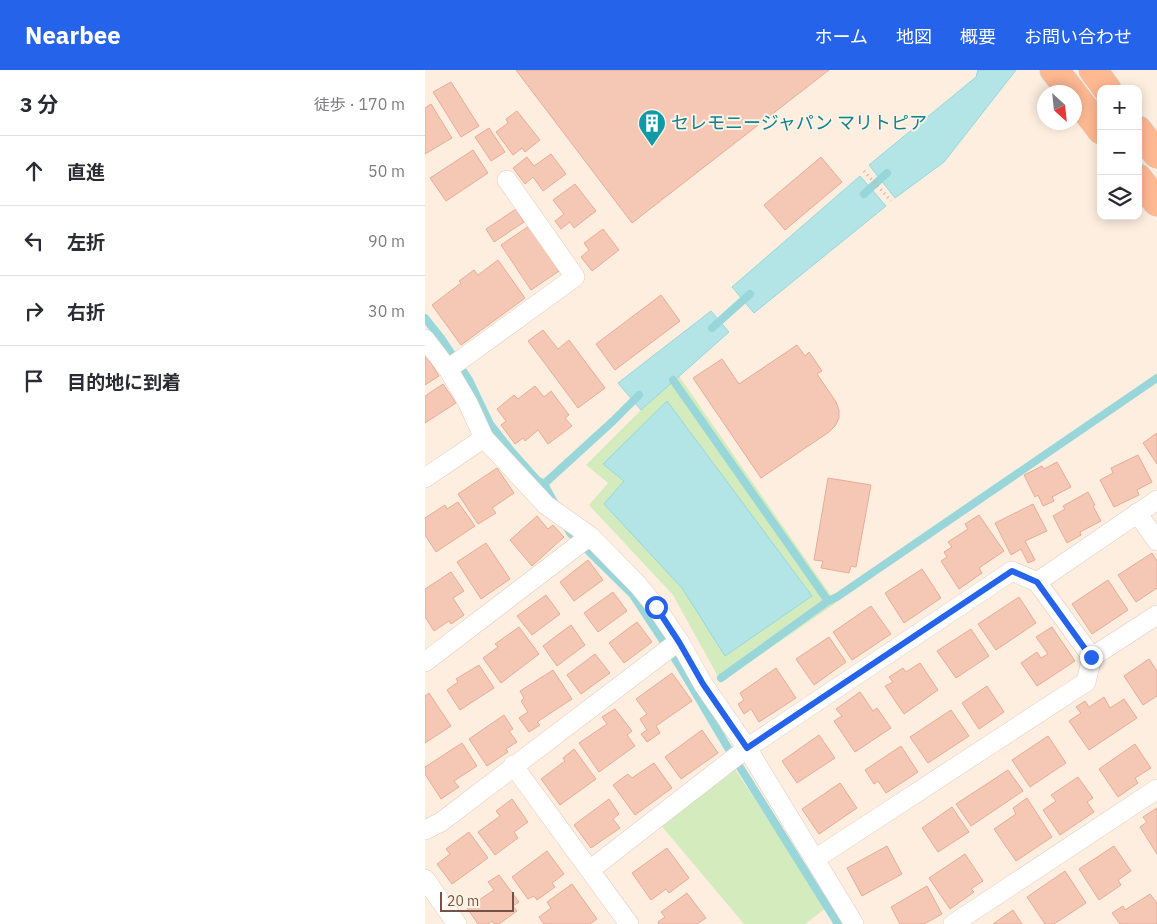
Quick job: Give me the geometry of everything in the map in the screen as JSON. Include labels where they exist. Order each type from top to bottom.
[{"type":"highway","points":[[1054,70],[1066,85]]},
{"type":"highway","points":[[1093,70],[1104,85]]},
{"type":"highway","points":[[1082,105],[1097,125]]},
{"type":"highway","points":[[1142,135],[1157,154]]},
{"type":"highway","points":[[1142,183],[1157,202]]},
{"type":"street","points":[[448,369],[575,277],[507,180]]},
{"type":"street","points":[[425,339],[448,369],[468,403],[484,438],[546,504],[583,531],[638,585],[656,607],[703,684],[747,748],[854,924]]},
{"type":"street","points":[[425,478],[484,438]]},
{"type":"street","points":[[1037,582],[1157,500]]},
{"type":"street","points":[[1137,513],[1157,541]]},
{"type":"street","points":[[425,662],[575,548],[583,531]]},
{"type":"street","points":[[590,870],[747,748],[1012,571],[1037,582],[1091,657]]},
{"type":"street","points":[[815,860],[1086,682],[1091,657],[1157,614]]},
{"type":"street","points":[[425,830],[441,822],[679,642]]},
{"type":"street","points":[[513,766],[629,924]]},
{"type":"street","points":[[953,924],[1157,789]]},
{"type":"street","points":[[425,879],[457,924]]},
{"type":"path","points":[[864,171],[891,201]]},
{"type":"green space","points":[[679,376],[836,603],[721,682],[673,595],[589,505],[608,483],[586,465],[641,410]]},
{"type":"green space","points":[[735,769],[826,908],[805,924],[744,924],[660,824]]},
{"type":"water","points":[[978,70],[1016,70],[944,162],[895,198],[869,165],[976,77]]},
{"type":"water","points":[[860,176],[886,206],[754,313],[732,287]]},
{"type":"water","points":[[711,311],[729,332],[641,410],[618,383]]},
{"type":"water","points":[[667,401],[812,596],[725,656],[682,588],[604,504],[624,481],[603,464]]},
{"type":"building","name":"セレモニージャパン マリトピア","points":[[516,70],[829,70],[632,223]]},
{"type":"building","points":[[451,82],[479,126],[461,137],[433,92]]},
{"type":"building","points":[[431,104],[452,138],[425,154],[425,108]]},
{"type":"building","points":[[517,111],[540,140],[525,152],[522,148],[513,155],[496,132],[508,123],[506,119]]},
{"type":"building","points":[[489,128],[505,152],[491,161],[475,137]]},
{"type":"building","points":[[473,150],[488,173],[446,201],[430,178]]},
{"type":"building","points":[[551,154],[566,174],[543,191],[533,177],[525,184],[513,168],[527,157],[534,166]]},
{"type":"building","points":[[821,157],[842,182],[785,230],[764,205]]},
{"type":"building","points":[[575,184],[596,211],[574,228],[570,222],[561,229],[555,221],[564,214],[553,200]]},
{"type":"building","points":[[516,209],[524,222],[494,242],[486,229]]},
{"type":"building","points":[[529,226],[559,271],[531,290],[501,245]]},
{"type":"building","points":[[603,229],[619,250],[592,271],[581,257],[589,250],[584,243]]},
{"type":"building","points":[[498,260],[525,298],[461,345],[432,305],[461,283],[459,281],[474,270],[478,275]]},
{"type":"building","points":[[661,295],[680,321],[615,370],[596,344]]},
{"type":"building","points":[[543,330],[558,349],[569,340],[605,388],[578,408],[528,341]]},
{"type":"building","points":[[797,345],[805,356],[809,352],[822,371],[817,374],[836,402],[839,418],[829,432],[761,478],[693,378],[722,359],[739,384]]},
{"type":"building","points":[[425,354],[439,376],[425,385]]},
{"type":"building","points":[[443,384],[456,403],[425,423],[425,396]]},
{"type":"building","points":[[535,386],[544,397],[551,391],[569,415],[565,418],[572,426],[548,444],[538,430],[525,441],[523,438],[515,444],[501,425],[506,421],[497,409],[514,395],[518,399]]},
{"type":"building","points":[[1157,433],[1157,464],[1143,443]]},
{"type":"building","points":[[1138,455],[1152,482],[1137,490],[1139,495],[1114,507],[1100,480],[1113,473],[1111,468]]},
{"type":"building","points":[[1057,462],[1071,487],[1052,497],[1054,501],[1043,506],[1038,495],[1035,497],[1024,475],[1042,466],[1044,469]]},
{"type":"building","points":[[497,468],[514,493],[492,508],[496,513],[478,524],[458,494]]},
{"type":"building","points":[[828,478],[871,485],[856,567],[851,566],[849,573],[821,568],[823,561],[814,560]]},
{"type":"building","points":[[1088,492],[1101,521],[1080,532],[1081,535],[1067,543],[1053,516],[1065,509],[1063,506]]},
{"type":"building","points":[[458,502],[475,526],[436,552],[425,535],[425,518],[445,505],[447,509]]},
{"type":"building","points":[[1033,504],[1047,531],[1025,541],[1035,560],[1028,563],[1021,549],[1011,555],[995,523]]},
{"type":"building","points":[[979,515],[1004,551],[979,568],[982,573],[959,589],[941,561],[947,557],[944,552],[952,547],[948,542],[968,529],[965,524]]},
{"type":"building","points":[[537,516],[548,529],[553,525],[564,537],[532,566],[510,540]]},
{"type":"building","points":[[486,543],[510,579],[481,599],[457,562]]},
{"type":"building","points":[[1152,553],[1157,561],[1157,588],[1136,602],[1118,575]]},
{"type":"building","points":[[588,560],[603,580],[574,601],[560,582]]},
{"type":"building","points":[[922,569],[941,598],[904,623],[885,593]]},
{"type":"building","points":[[451,572],[464,591],[453,598],[464,615],[451,624],[449,621],[434,631],[425,617],[425,589]]},
{"type":"building","points":[[1108,580],[1128,610],[1092,634],[1072,604]]},
{"type":"building","points":[[613,592],[627,611],[598,632],[584,613]]},
{"type":"building","points":[[546,595],[560,614],[532,635],[517,616]]},
{"type":"building","points":[[1019,597],[1036,623],[996,650],[978,624]]},
{"type":"building","points":[[871,606],[891,634],[852,660],[833,632]]},
{"type":"building","points":[[637,622],[652,642],[624,663],[609,643]]},
{"type":"building","points":[[571,625],[585,645],[557,666],[543,646]]},
{"type":"building","points":[[519,627],[539,654],[501,683],[483,658],[498,647],[495,644]]},
{"type":"building","points":[[1052,627],[1075,661],[1037,686],[1021,663],[1037,652],[1041,658],[1048,654],[1036,637]]},
{"type":"building","points":[[971,629],[989,656],[956,678],[937,651]]},
{"type":"building","points":[[829,637],[846,662],[814,685],[796,659]]},
{"type":"building","points":[[595,654],[610,673],[581,694],[567,675]]},
{"type":"building","points":[[1149,659],[1157,671],[1157,696],[1143,705],[1124,676]]},
{"type":"building","points":[[920,663],[938,690],[904,714],[885,686],[893,682],[889,677],[903,668],[906,672]]},
{"type":"building","points":[[479,665],[494,688],[460,710],[447,690],[458,682],[456,679]]},
{"type":"building","points":[[776,668],[796,698],[759,722],[751,709],[744,714],[738,704],[744,700],[740,693]]},
{"type":"building","points":[[553,670],[572,699],[537,722],[540,725],[529,732],[519,718],[528,712],[521,701],[524,698],[520,691]]},
{"type":"building","points":[[672,673],[692,701],[656,726],[660,733],[647,742],[641,734],[647,730],[640,719],[647,714],[636,699]]},
{"type":"building","points":[[987,686],[1004,712],[979,729],[962,703]]},
{"type":"building","points":[[860,692],[873,711],[877,708],[891,728],[855,752],[834,721],[842,716],[836,709]]},
{"type":"building","points":[[429,693],[451,726],[425,743],[425,696]]},
{"type":"building","points":[[1104,697],[1110,708],[1124,699],[1137,718],[1089,750],[1069,721],[1081,713],[1076,707],[1085,701],[1089,707]]},
{"type":"building","points":[[615,709],[632,731],[627,735],[635,746],[599,772],[579,743],[607,724],[602,717]]},
{"type":"building","points":[[951,710],[969,736],[928,763],[910,737]]},
{"type":"building","points":[[504,715],[513,729],[509,731],[517,742],[506,749],[508,752],[487,766],[469,739]]},
{"type":"building","points":[[702,730],[718,753],[681,779],[665,757]]},
{"type":"building","points":[[819,735],[835,758],[797,783],[782,761]]},
{"type":"building","points":[[1048,736],[1066,763],[1030,787],[1012,760]]},
{"type":"building","points":[[462,743],[477,766],[454,781],[459,787],[441,799],[425,774],[425,767]]},
{"type":"building","points":[[1135,744],[1151,768],[1135,778],[1138,783],[1118,797],[1099,769]]},
{"type":"building","points":[[901,746],[918,772],[886,793],[878,781],[874,784],[865,770]]},
{"type":"building","points":[[574,749],[596,779],[560,805],[541,779],[565,761],[563,758]]},
{"type":"building","points":[[654,763],[672,788],[635,815],[613,785],[628,774],[632,778]]},
{"type":"building","points":[[1008,770],[1023,791],[971,826],[956,804]]},
{"type":"building","points":[[1078,777],[1093,798],[1087,802],[1094,812],[1060,835],[1043,810],[1056,801],[1051,795]]},
{"type":"building","points":[[840,783],[857,808],[819,834],[802,809]]},
{"type":"building","points":[[1027,798],[1052,837],[1016,861],[994,829],[1016,814],[1013,808]]},
{"type":"building","points":[[512,799],[528,822],[514,832],[518,838],[495,855],[478,832],[500,816],[496,811]]},
{"type":"building","points":[[609,799],[619,814],[613,819],[620,828],[591,848],[574,825]]},
{"type":"building","points":[[952,807],[969,832],[938,852],[922,828]]},
{"type":"building","points":[[1157,808],[1157,854],[1140,827],[1147,822],[1143,817]]},
{"type":"building","points":[[469,832],[488,858],[452,884],[437,864],[450,854],[446,849]]},
{"type":"building","points":[[887,846],[902,874],[862,896],[847,868]]},
{"type":"building","points":[[1114,846],[1131,871],[1118,880],[1121,885],[1099,900],[1079,869]]},
{"type":"building","points":[[667,848],[689,878],[669,893],[666,889],[651,900],[632,873]]},
{"type":"building","points":[[547,851],[564,874],[552,883],[555,887],[537,900],[534,896],[528,899],[512,877]]},
{"type":"building","points":[[965,854],[983,881],[971,889],[974,892],[950,909],[929,878]]},
{"type":"building","points":[[1065,871],[1086,903],[1054,924],[1045,924],[1027,897]]},
{"type":"building","points":[[499,875],[519,902],[513,906],[517,911],[499,924],[494,924],[492,921],[488,924],[478,924],[467,908],[494,890],[488,882]]},
{"type":"building","points":[[572,884],[597,919],[590,924],[544,924],[539,917],[551,908],[547,902]]},
{"type":"building","points":[[927,886],[942,914],[924,924],[900,924],[891,907]]},
{"type":"building","points":[[687,893],[706,918],[697,924],[659,924],[658,922],[665,917],[661,912]]},
{"type":"building","points":[[1150,894],[1157,903],[1157,924],[1120,924],[1112,913],[1123,906],[1125,910]]},
{"type":"building","points":[[1013,910],[1022,924],[993,924]]},
{"type":"waterway","points":[[864,194],[887,173]]},
{"type":"waterway","points":[[712,328],[750,294]]},
{"type":"waterway","points":[[425,318],[469,380],[490,424],[537,480],[544,484],[556,506]]},
{"type":"waterway","points":[[828,601],[837,597],[1157,378]]},
{"type":"waterway","points":[[673,380],[828,601],[721,678]]},
{"type":"waterway","points":[[544,484],[639,395]]},
{"type":"waterway","points":[[566,525],[570,533],[633,595],[679,665],[728,748],[838,924]]},
{"type":"place","name":"セレモニージャパン マリトピア","points":[[652,147]]},
{"type":"route","points":[[656,607],[703,684],[747,748],[1012,571],[1037,582],[1091,657]]}]
